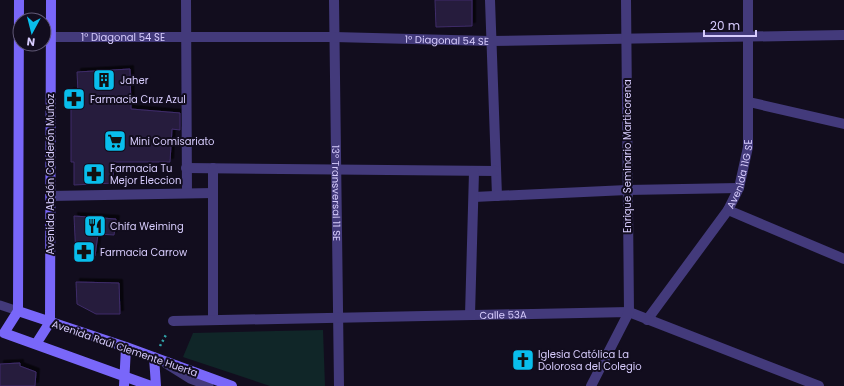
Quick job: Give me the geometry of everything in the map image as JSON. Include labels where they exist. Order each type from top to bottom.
[{"type":"main road","name":"Avenida Abdón Calderón Muñoz","points":[[51,0],[51,12]]},
{"type":"main road","points":[[17,1],[18,312],[1,333],[36,344],[124,381],[151,386]]},
{"type":"main road","name":"Avenida Abdón Calderón Muñoz","points":[[50,322],[51,52]]},
{"type":"main road","name":"Avenida Raúl Clemente Huerta","points":[[18,312],[126,347],[232,386]]},
{"type":"main road","points":[[36,344],[50,322]]},
{"type":"main road","points":[[124,381],[126,347]]},
{"type":"main road","points":[[154,357],[156,386]]},
{"type":"street","points":[[186,0],[187,193]]},
{"type":"street","name":"13° Transversal 11 SE","points":[[334,0],[339,386]]},
{"type":"street","points":[[490,0],[490,41],[497,196]]},
{"type":"street","name":"Enrique Seminario Marticorena","points":[[626,0],[629,312]]},
{"type":"street","name":"Avenida 11G SE","points":[[647,320],[728,210],[739,188],[748,147],[748,0]]},
{"type":"street","name":"1° Diagonal 54 SE","points":[[52,37],[334,36],[490,41],[749,36],[844,36]]},
{"type":"street","points":[[749,102],[844,124]]},
{"type":"street","points":[[186,168],[474,172],[496,171]]},
{"type":"street","points":[[213,168],[213,320]]},
{"type":"street","points":[[470,315],[474,172]]},
{"type":"street","points":[[474,197],[627,190],[739,188]]},
{"type":"street","points":[[50,196],[213,192]]},
{"type":"street","points":[[728,210],[844,259]]},
{"type":"street","points":[[591,386],[629,312]]},
{"type":"street","name":"Calle 53A","points":[[174,321],[629,312],[819,386]]},
{"type":"lane","points":[[0,305],[18,312]]},
{"type":"lane","points":[[154,357],[190,379],[209,386]]},
{"type":"lane","points":[[124,381],[127,386]]},
{"type":"path","points":[[154,357],[174,321]]},
{"type":"green space","points":[[323,330],[325,386],[270,386],[183,357],[193,333]]},
{"type":"building","points":[[435,0],[472,0],[472,26],[436,27]]},
{"type":"building","points":[[130,69],[131,109],[180,113],[180,130],[172,129],[170,162],[114,162],[113,183],[74,185],[74,162],[71,162],[71,107],[67,107],[70,91],[78,92],[77,72]]},
{"type":"building","points":[[74,216],[116,219],[114,235],[98,234],[95,256],[76,258]]},
{"type":"building","points":[[76,282],[119,283],[120,314],[96,314],[77,304]]},
{"type":"building","points":[[20,363],[20,366],[36,372],[35,386],[0,386],[0,364]]},
{"type":"place","name":"Jaher","points":[[104,80]]},
{"type":"place","name":"Farmacia Cruz Azul","points":[[74,99]]},
{"type":"place","name":"Mini Comisariato","points":[[115,141]]},
{"type":"place","name":"Farmacia Tu Mejor Eleccion","points":[[94,174]]},
{"type":"place","name":"Chifa Weiming","points":[[95,226]]},
{"type":"place","name":"Farmacia Carrow","points":[[84,252]]},
{"type":"place","name":"Iglesia Católica La Dolorosa del Colegio","points":[[523,360]]}]
